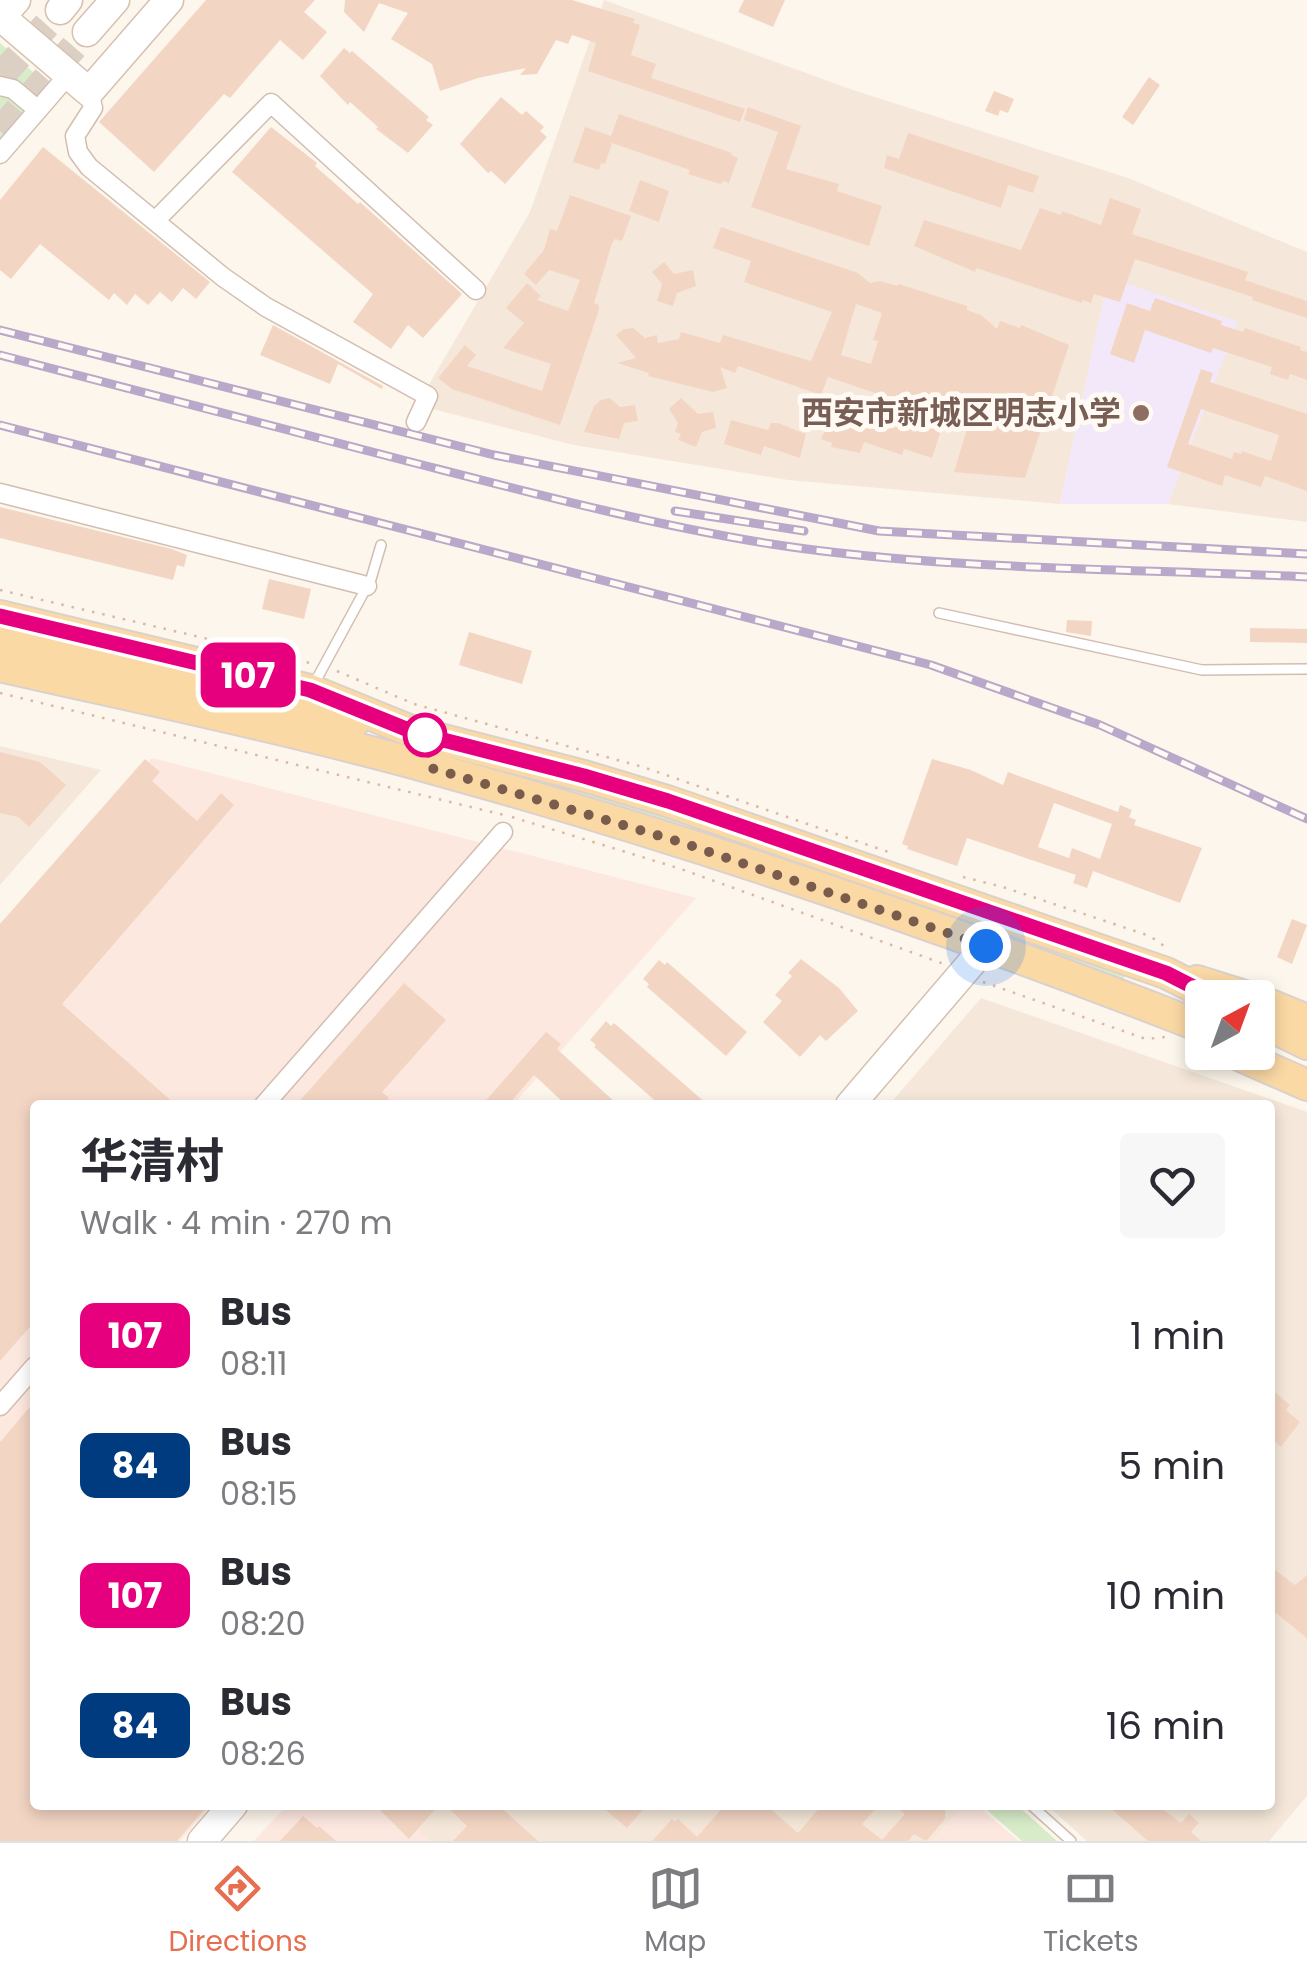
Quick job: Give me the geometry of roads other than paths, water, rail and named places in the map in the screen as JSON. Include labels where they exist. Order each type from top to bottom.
[{"type":"main road","points":[[16,0],[0,16],[79,83],[168,0]]},
{"type":"main road","points":[[88,32],[116,0]]},
{"type":"main road","points":[[0,616],[310,690],[416,733]]},
{"type":"main road","points":[[0,641],[335,719],[416,733],[584,776],[668,801],[1190,980]]},
{"type":"main road","points":[[0,666],[285,731],[556,803],[986,946],[1156,1010],[1185,1025]]},
{"type":"main road","points":[[854,1100],[986,946]]},
{"type":"main road","points":[[1166,973],[1185,983]]},
{"type":"main road","points":[[1275,1007],[1307,1020]]},
{"type":"main road","points":[[1275,1028],[1307,1044]]},
{"type":"main road","points":[[1275,1056],[1307,1068]]},
{"type":"main road","points":[[1273,1070],[1307,1085]]},
{"type":"main road","points":[[202,1841],[229,1810]]},
{"type":"street","points":[[0,154],[38,110],[79,83],[93,108],[75,136],[78,152],[89,167],[222,277],[266,307],[428,396],[416,422]]},
{"type":"street","points":[[0,86],[13,89],[38,110]]},
{"type":"street","points":[[155,221],[271,103],[476,290]]},
{"type":"street","points":[[0,493],[366,586]]},
{"type":"street","points":[[268,1100],[503,832]]},
{"type":"street","points":[[0,1406],[30,1372]]},
{"type":"lane","points":[[310,690],[366,586],[380,545]]},
{"type":"lane","points":[[938,612],[1202,670],[1307,670]]},
{"type":"lane","points":[[1037,1810],[1071,1841]]},
{"type":"tunnel","points":[[0,77],[60,10]]},
{"type":"tunnel","points":[[0,131],[87,32]]},
{"type":"railway","points":[[0,330],[494,455],[879,531],[1307,554]]},
{"type":"railway","points":[[0,355],[540,495],[771,544],[971,564],[1307,577]]},
{"type":"railway","points":[[0,425],[931,665],[1100,725],[1307,819]]},
{"type":"railway","points":[[675,511],[804,531]]},
{"type":"place","name":"西安市新城区明志小学","points":[[1141,413]]}]
